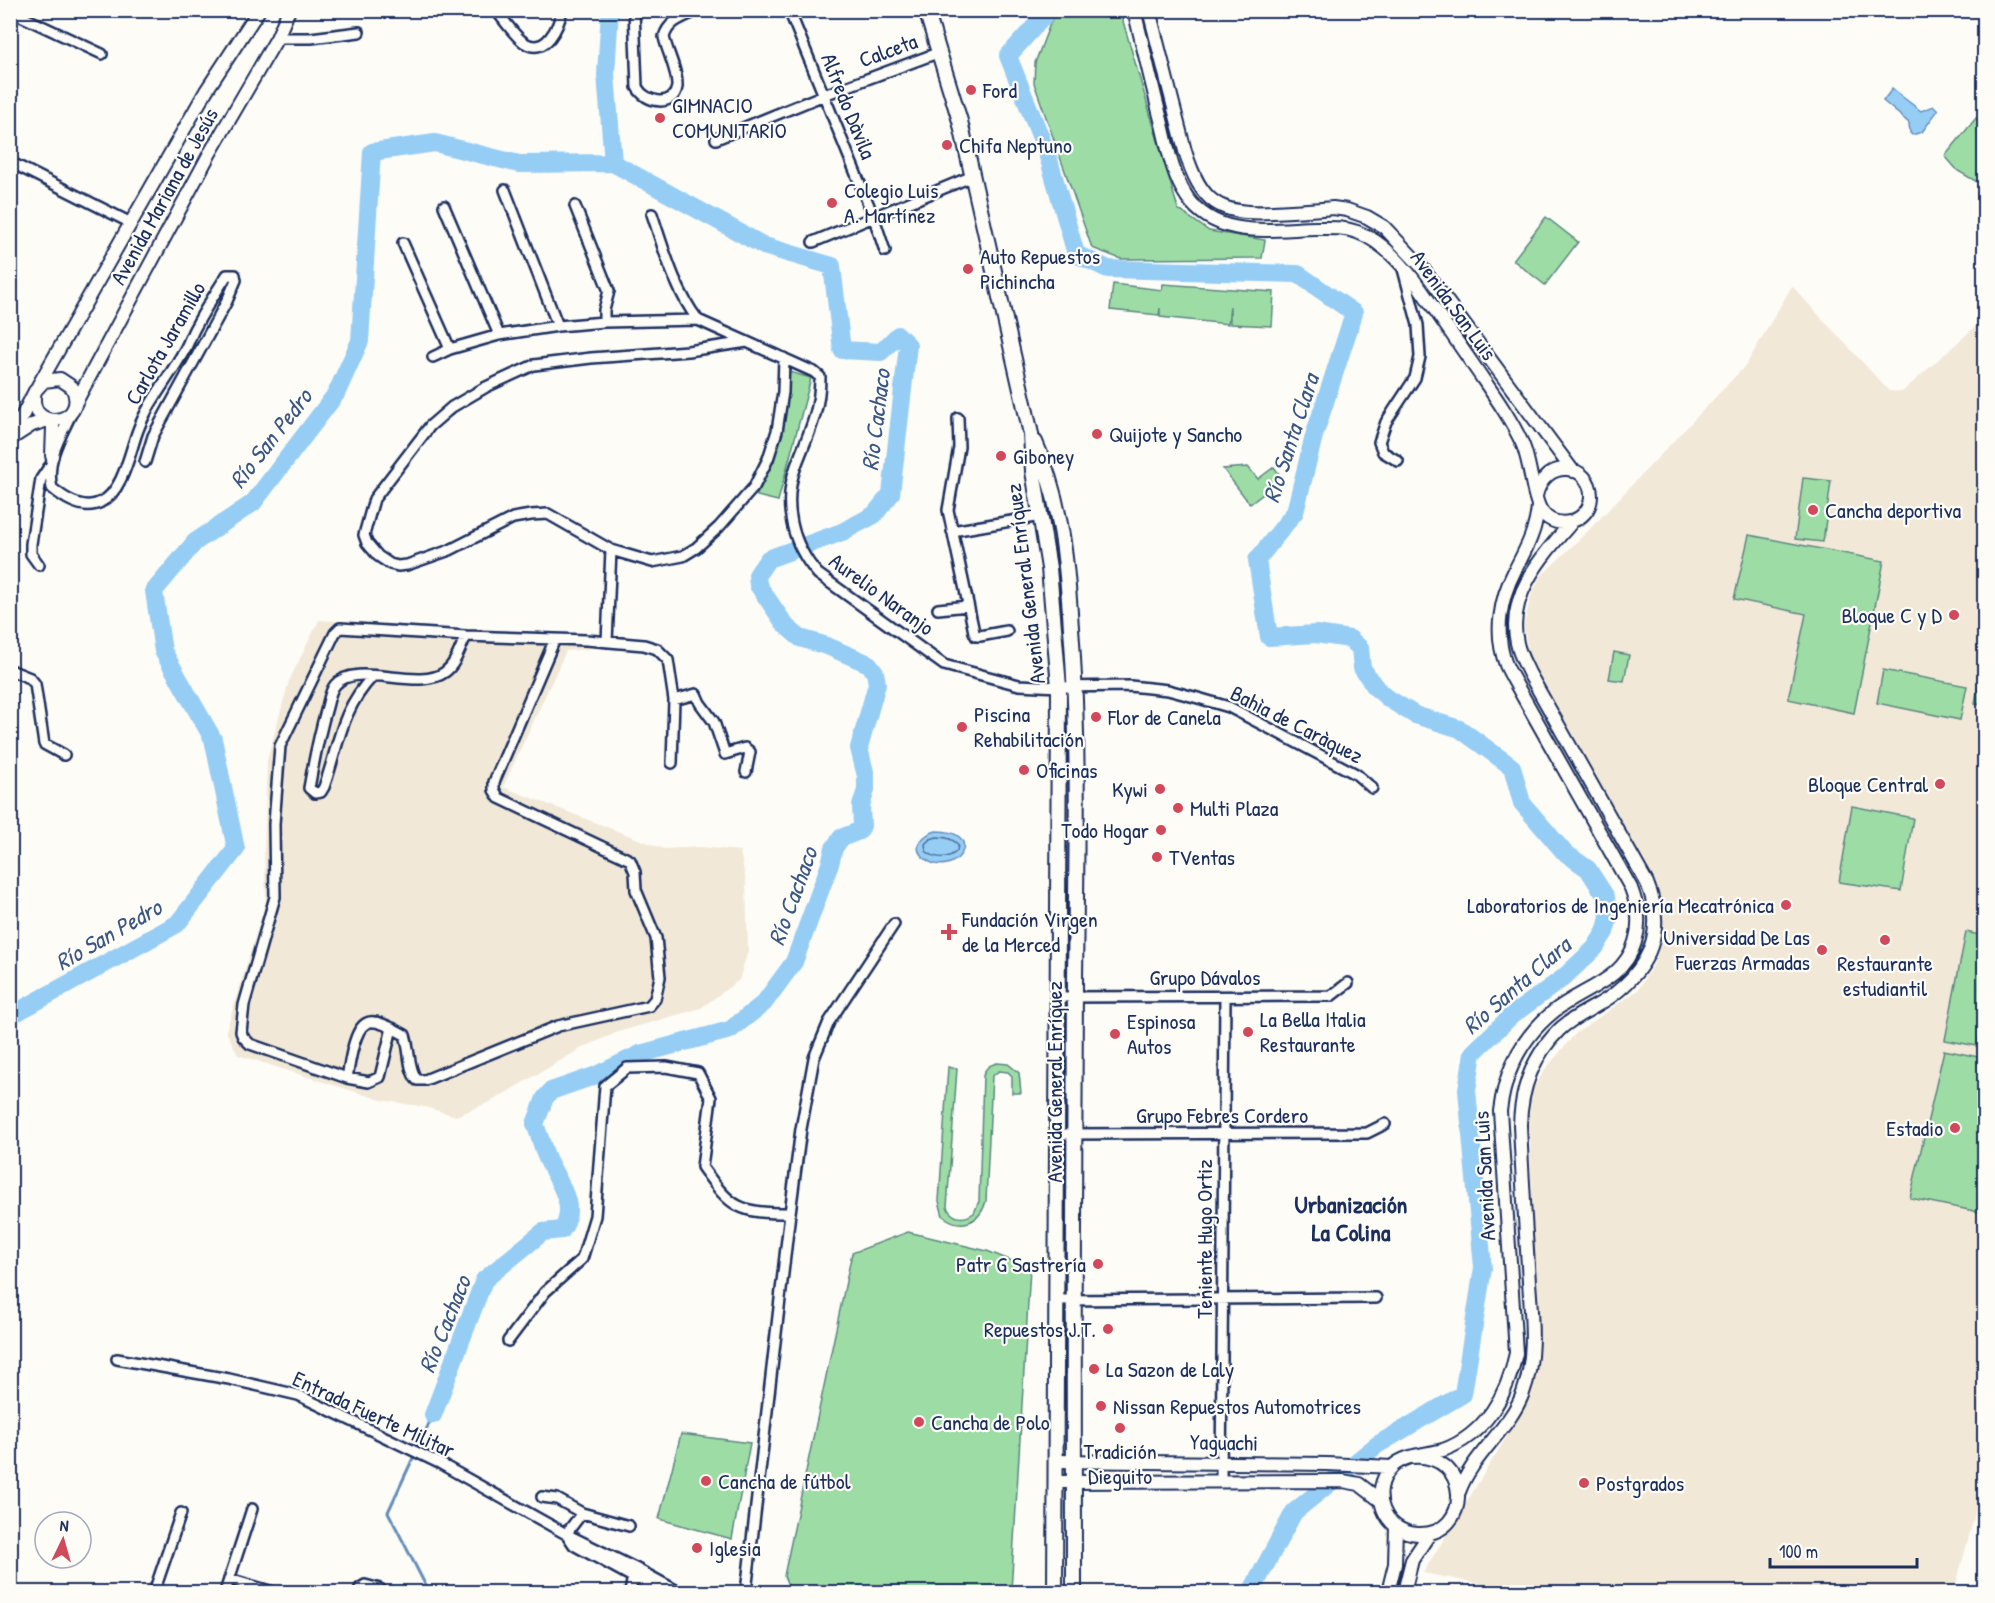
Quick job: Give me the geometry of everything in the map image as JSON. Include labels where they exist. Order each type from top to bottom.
[{"type":"main road","name":"Avenida General Enríquez","points":[[926,10],[960,121],[1031,434],[1033,471],[1049,568],[1057,660],[1059,687],[1058,1300],[1055,1593]]},
{"type":"main road","name":"Avenida General Enríquez","points":[[1031,434],[1048,469],[1059,514],[1067,564],[1074,659],[1077,824],[1074,1593]]},
{"type":"main road","points":[[1057,660],[1074,659]]},
{"type":"main road","points":[[1059,825],[1077,824]]},
{"type":"street","name":"Avenida Mariana de Jesús","points":[[12,435],[36,388],[206,90],[259,10]]},
{"type":"street","name":"Avenida Mariana de Jesús","points":[[74,407],[210,153],[277,38],[289,10]]},
{"type":"street","points":[[496,10],[524,43],[534,46],[542,44],[551,37],[558,26],[562,10]]},
{"type":"street","points":[[634,10],[637,87],[641,94],[659,102],[674,94],[677,88],[664,37],[666,31],[674,21],[699,10]]},
{"type":"street","name":"Alfredo Dàvila","points":[[789,10],[874,218],[885,251]]},
{"type":"street","name":"Avenida San Luis","points":[[1134,10],[1172,167],[1187,197],[1216,222],[1239,229],[1340,227],[1355,231],[1376,242],[1403,266],[1419,287],[1507,415],[1530,462],[1537,500],[1535,526],[1502,600],[1499,633],[1506,665],[1631,888],[1637,904],[1638,933],[1634,947],[1621,969],[1554,1011],[1521,1045],[1504,1084],[1500,1111],[1516,1353],[1507,1387],[1486,1420],[1467,1437],[1443,1450],[1411,1457]]},
{"type":"street","name":"Avenida San Luis","points":[[1149,10],[1191,172],[1200,188],[1221,206],[1241,212],[1333,208],[1367,217],[1384,227],[1420,265],[1573,471]]},
{"type":"street","points":[[10,11],[102,54]]},
{"type":"street","points":[[277,38],[311,38],[359,32]]},
{"type":"street","points":[[1144,51],[1158,47]]},
{"type":"street","name":"Calceta","points":[[716,139],[824,95],[940,52]]},
{"type":"street","points":[[10,162],[131,223]]},
{"type":"street","points":[[813,242],[973,176]]},
{"type":"street","points":[[505,190],[558,326]]},
{"type":"street","points":[[444,206],[499,335]]},
{"type":"street","points":[[575,206],[609,291],[604,310],[604,322]]},
{"type":"street","points":[[652,214],[687,306],[698,320]]},
{"type":"street","points":[[403,243],[450,349]]},
{"type":"street","points":[[1398,461],[1383,452],[1379,442],[1386,422],[1415,378],[1420,357],[1418,325],[1403,266]]},
{"type":"street","name":"Carlota Jaramillo","points":[[51,461],[49,477],[52,488],[68,499],[77,504],[92,505],[108,498],[120,480],[138,428],[153,397],[185,350],[195,327],[227,275],[235,275],[236,280],[227,301],[153,436],[145,462]]},
{"type":"street","name":"Aurelio Naranjo","points":[[433,357],[450,349],[499,335],[558,326],[604,322],[698,320],[814,372],[820,377],[820,399],[804,451],[796,466],[789,498],[795,541],[806,561],[818,574],[944,664],[1019,684],[1059,687]]},
{"type":"street","points":[[749,342],[688,351],[591,358],[534,365],[486,387],[452,407],[430,426],[374,499],[364,535],[367,543],[378,556],[390,564],[407,566],[450,550],[513,518],[531,514],[548,514],[611,550],[652,562],[683,555],[696,548],[718,527],[754,487],[768,459],[777,431],[783,392],[784,358]]},
{"type":"street","points":[[39,565],[31,554],[31,544],[41,479],[51,461],[74,407],[76,394],[67,382],[52,378],[36,388],[34,405],[37,412],[50,420],[53,427],[51,461]]},
{"type":"street","points":[[50,420],[66,417],[74,407]]},
{"type":"street","points":[[958,417],[959,447],[948,510],[968,606],[976,636],[1007,631]]},
{"type":"street","name":"Avenida Mariana de Jesús","points":[[12,435],[32,425],[50,420]]},
{"type":"street","points":[[1565,469],[1573,471],[1586,481],[1591,496],[1586,512],[1572,522],[1556,522],[1548,518],[1537,500],[1542,480],[1548,474],[1565,469]]},
{"type":"street","points":[[952,531],[1041,516]]},
{"type":"street","name":"Avenida San Luis","points":[[1459,1492],[1471,1469],[1513,1411],[1522,1395],[1527,1378],[1532,1341],[1520,1125],[1520,1103],[1527,1079],[1539,1055],[1561,1028],[1612,996],[1638,972],[1652,949],[1655,934],[1654,908],[1647,883],[1529,673],[1516,643],[1516,617],[1521,593],[1543,556],[1572,522]]},
{"type":"street","points":[[606,642],[611,550]]},
{"type":"street","points":[[938,609],[968,606]]},
{"type":"street","points":[[392,1028],[380,1077],[369,1082],[347,1078],[250,1044],[241,1032],[244,1005],[275,897],[274,824],[280,746],[335,633],[340,628],[606,642],[644,645],[657,649],[668,660],[674,700],[672,763]]},
{"type":"street","points":[[373,676],[359,691],[343,721],[321,792],[315,793],[310,790],[316,747],[333,688],[341,679],[350,676],[373,676],[428,678],[440,675],[453,664],[466,636]]},
{"type":"street","points":[[347,1078],[358,1029],[365,1023],[373,1021],[405,1035],[410,1050],[411,1074],[417,1080],[425,1080],[558,1026],[649,1006],[656,999],[660,977],[656,938],[636,890],[635,872],[630,860],[499,798],[494,790],[494,782],[555,639]]},
{"type":"street","points":[[10,670],[30,678],[35,684],[44,744],[64,755]]},
{"type":"street","name":"Bahìa de Caràquez","points":[[1059,687],[1130,686],[1168,690],[1229,707],[1356,774],[1372,788]]},
{"type":"street","points":[[674,700],[696,694],[714,722],[725,754],[745,748],[750,752],[746,772]]},
{"type":"street","points":[[746,1593],[790,1214],[801,1129],[814,1058],[829,1022],[894,924]]},
{"type":"street","name":"Grupo Dávalos","points":[[1057,997],[1331,996],[1348,983]]},
{"type":"street","name":"Teniente Hugo Ortiz","points":[[1221,1481],[1225,997]]},
{"type":"street","points":[[508,1341],[545,1292],[582,1259],[595,1216],[604,1086],[627,1068],[666,1067],[698,1073],[711,1098],[702,1167],[730,1202],[747,1211],[790,1214]]},
{"type":"street","name":"Grupo Febres Cordero","points":[[1057,1134],[1367,1133],[1385,1124]]},
{"type":"street","points":[[1058,1300],[1376,1298]]},
{"type":"street","name":"Entrada Fuerte Militar","points":[[117,1359],[229,1379],[298,1395],[438,1463],[679,1593]]},
{"type":"street","points":[[1404,1593],[1412,1560],[1430,1533],[1448,1522],[1458,1504],[1459,1492],[1453,1474],[1439,1461],[1420,1456],[1411,1457],[1392,1467],[1383,1483],[1380,1501],[1387,1517],[1396,1526],[1412,1533],[1430,1533]]},
{"type":"street","name":"Yaguachi","points":[[1055,1461],[1327,1464],[1392,1467]]},
{"type":"street","name":"Yaguachi","points":[[1055,1482],[1343,1481],[1359,1484],[1380,1501]]},
{"type":"street","points":[[542,1497],[556,1499],[582,1513],[629,1526]]},
{"type":"street","points":[[225,1593],[252,1509]]},
{"type":"street","points":[[154,1593],[181,1513]]},
{"type":"street","points":[[567,1534],[582,1513]]},
{"type":"street","points":[[1388,1593],[1395,1564],[1396,1526]]},
{"type":"street","name":"Entrada Fuerte Militar","points":[[567,1534],[574,1545],[660,1593]]},
{"type":"street","points":[[630,1593],[635,1568]]},
{"type":"street","points":[[229,1579],[273,1593]]},
{"type":"street","points":[[359,1593],[360,1588],[365,1585],[380,1589]]},
{"type":"shaded area","name":"Universidad De Las Fuerzas Armadas","points":[[1792,286],[1889,391],[1902,392],[1984,319],[1984,1480],[1954,1592],[1523,1592],[1423,1573],[1520,1415],[1532,1385],[1538,1356],[1529,1115],[1533,1089],[1544,1071],[1575,1034],[1638,990],[1655,961],[1662,939],[1663,906],[1654,879],[1528,655],[1524,625],[1531,596],[1540,577],[1590,529],[1746,365]]},
{"type":"shaded area","points":[[319,620],[591,637],[588,649],[566,651],[503,787],[664,849],[701,847],[740,851],[746,882],[748,951],[739,980],[701,1008],[618,1032],[582,1048],[490,1102],[456,1116],[425,1107],[381,1100],[238,1055],[226,1031],[266,902],[264,851],[267,760],[289,681]]},
{"type":"green space","points":[[1055,11],[1120,11],[1178,209],[1209,231],[1265,240],[1262,258],[1121,259],[1092,248],[1034,83],[1035,63]]},
{"type":"green space","points":[[1976,118],[1984,120],[1984,186],[1958,171],[1945,156]]},
{"type":"green space","points":[[1546,217],[1578,242],[1545,285],[1513,260]]},
{"type":"green space","points":[[1113,284],[1162,290],[1163,284],[1274,292],[1272,326],[1230,324],[1230,306],[1228,324],[1160,317],[1160,308],[1159,315],[1110,310]]},
{"type":"green space","points":[[789,372],[811,378],[778,501],[757,496]]},
{"type":"green space","points":[[1248,467],[1258,479],[1274,467],[1283,479],[1250,504],[1223,469]]},
{"type":"green space","name":"Cancha deportiva","points":[[1803,478],[1831,481],[1823,542],[1795,539]]},
{"type":"green space","points":[[1749,535],[1884,561],[1854,713],[1788,699],[1806,614],[1734,599]]},
{"type":"green space","points":[[1614,652],[1629,655],[1624,681],[1609,679]]},
{"type":"green space","points":[[1983,657],[1984,659],[1984,705],[1975,704]]},
{"type":"green space","points":[[1883,670],[1967,686],[1960,720],[1877,703]]},
{"type":"green space","points":[[1852,806],[1913,818],[1901,891],[1839,882]]},
{"type":"green space","points":[[1966,932],[1984,936],[1984,1007],[1977,1046],[1945,1040]]},
{"type":"green space","name":"Estadio","points":[[1944,1050],[1984,1058],[1984,1213],[1910,1198]]},
{"type":"green space","points":[[997,1063],[1008,1064],[1019,1073],[1021,1093],[1012,1093],[1012,1076],[1008,1072],[999,1071],[992,1076],[986,1201],[975,1219],[956,1223],[943,1216],[939,1201],[948,1067],[957,1069],[947,1207],[955,1216],[962,1217],[974,1213],[979,1201],[983,1076],[988,1067]]},
{"type":"green space","name":"Cancha de Polo","points":[[908,1232],[987,1251],[1030,1268],[1011,1592],[791,1592],[784,1576],[852,1253]]},
{"type":"green space","name":"Cancha de fútbol","points":[[681,1434],[750,1443],[732,1539],[659,1519]]},
{"type":"water","points":[[1892,89],[1921,111],[1934,106],[1938,110],[1922,132],[1912,135],[1909,123],[1883,101]]},
{"type":"water","points":[[936,831],[952,833],[961,839],[964,846],[961,854],[955,860],[946,864],[935,864],[920,854],[918,849],[921,841]]},
{"type":"waterway","name":"Río San Pedro","points":[[10,1016],[177,924],[236,849],[213,739],[163,651],[154,591],[195,542],[253,503],[336,394],[360,341],[372,152],[435,143],[519,164],[613,163],[606,74],[610,10]]},
{"type":"waterway","name":"Río Santa Clara","points":[[1044,10],[1044,16],[1008,56],[1047,153],[1076,254],[1108,269],[1298,274],[1354,313],[1314,436],[1295,512],[1257,560],[1269,637],[1316,634],[1350,639],[1360,648],[1362,668],[1376,688],[1389,699],[1415,715],[1460,729],[1512,767],[1522,803],[1564,852],[1588,869],[1606,897],[1609,918],[1605,932],[1595,948],[1563,978],[1511,1016],[1473,1053],[1467,1090],[1483,1268],[1463,1394],[1377,1445],[1294,1512],[1251,1592]]},
{"type":"waterway","name":"Río Cachaco","points":[[433,1415],[484,1280],[543,1232],[562,1230],[567,1220],[567,1201],[546,1156],[535,1124],[545,1098],[551,1091],[594,1076],[640,1054],[730,1030],[764,1003],[794,962],[834,848],[841,838],[859,831],[862,826],[861,806],[866,790],[866,776],[859,748],[877,684],[875,672],[869,664],[827,646],[800,638],[786,626],[758,585],[757,575],[768,559],[842,532],[874,515],[891,494],[908,345],[898,335],[881,352],[842,350],[832,266],[764,246],[613,163]]},
{"type":"waterway","points":[[429,1592],[388,1512],[433,1415]]},
{"type":"place","name":"Ford","points":[[971,90]]},
{"type":"place","name":"GIMNACIO COMUNITARIO","points":[[660,118]]},
{"type":"place","name":"Chifa Neptuno","points":[[947,145]]},
{"type":"place","name":"Colegio Luis A. Martínez","points":[[832,203]]},
{"type":"place","name":"Auto Repuestos Pichincha","points":[[968,269]]},
{"type":"place","name":"Quijote y Sancho","points":[[1097,434]]},
{"type":"place","name":"Giboney","points":[[1001,456]]},
{"type":"place","name":"Cancha deportiva","points":[[1813,510]]},
{"type":"place","name":"Bloque C y D","points":[[1954,615]]},
{"type":"place","name":"Flor de Canela","points":[[1096,717]]},
{"type":"place","name":"Piscina Rehabilitación","points":[[962,727]]},
{"type":"place","name":"Oficinas","points":[[1024,770]]},
{"type":"place","name":"Bloque Central","points":[[1940,784]]},
{"type":"place","name":"Kywi","points":[[1160,789]]},
{"type":"place","name":"Multi Plaza","points":[[1178,808]]},
{"type":"place","name":"Todo Hogar","points":[[1161,830]]},
{"type":"place","name":"TVentas","points":[[1157,857]]},
{"type":"place","name":"Laboratorios de Ingeniería Mecatrónica","points":[[1786,905]]},
{"type":"place","name":"Fundación Virgen de la Merced","points":[[949,932]]},
{"type":"place","name":"Restaurante estudiantil","points":[[1885,940]]},
{"type":"place","name":"Universidad De Las Fuerzas Armadas","points":[[1822,950]]},
{"type":"place","name":"La Bella Italia Restaurante","points":[[1248,1032]]},
{"type":"place","name":"Espinosa Autos","points":[[1115,1034]]},
{"type":"place","name":"Estadio","points":[[1955,1128]]},
{"type":"place","name":"Patr G Sastrería","points":[[1098,1264]]},
{"type":"place","name":"Repuestos J.T.","points":[[1108,1329]]},
{"type":"place","name":"La Sazon de Laly","points":[[1094,1369]]},
{"type":"place","name":"Nissan Repuestos Automotrices","points":[[1101,1406]]},
{"type":"place","name":"Cancha de Polo","points":[[919,1422]]},
{"type":"place","name":"Tradición Dieguito","points":[[1120,1428]]},
{"type":"place","name":"Cancha de fútbol","points":[[706,1481]]},
{"type":"place","name":"Postgrados","points":[[1584,1483]]},
{"type":"place","name":"Iglesia","points":[[697,1548]]},
{"type":"district","name":"Urbanización La Colina","points":[[1351,1218]]}]
